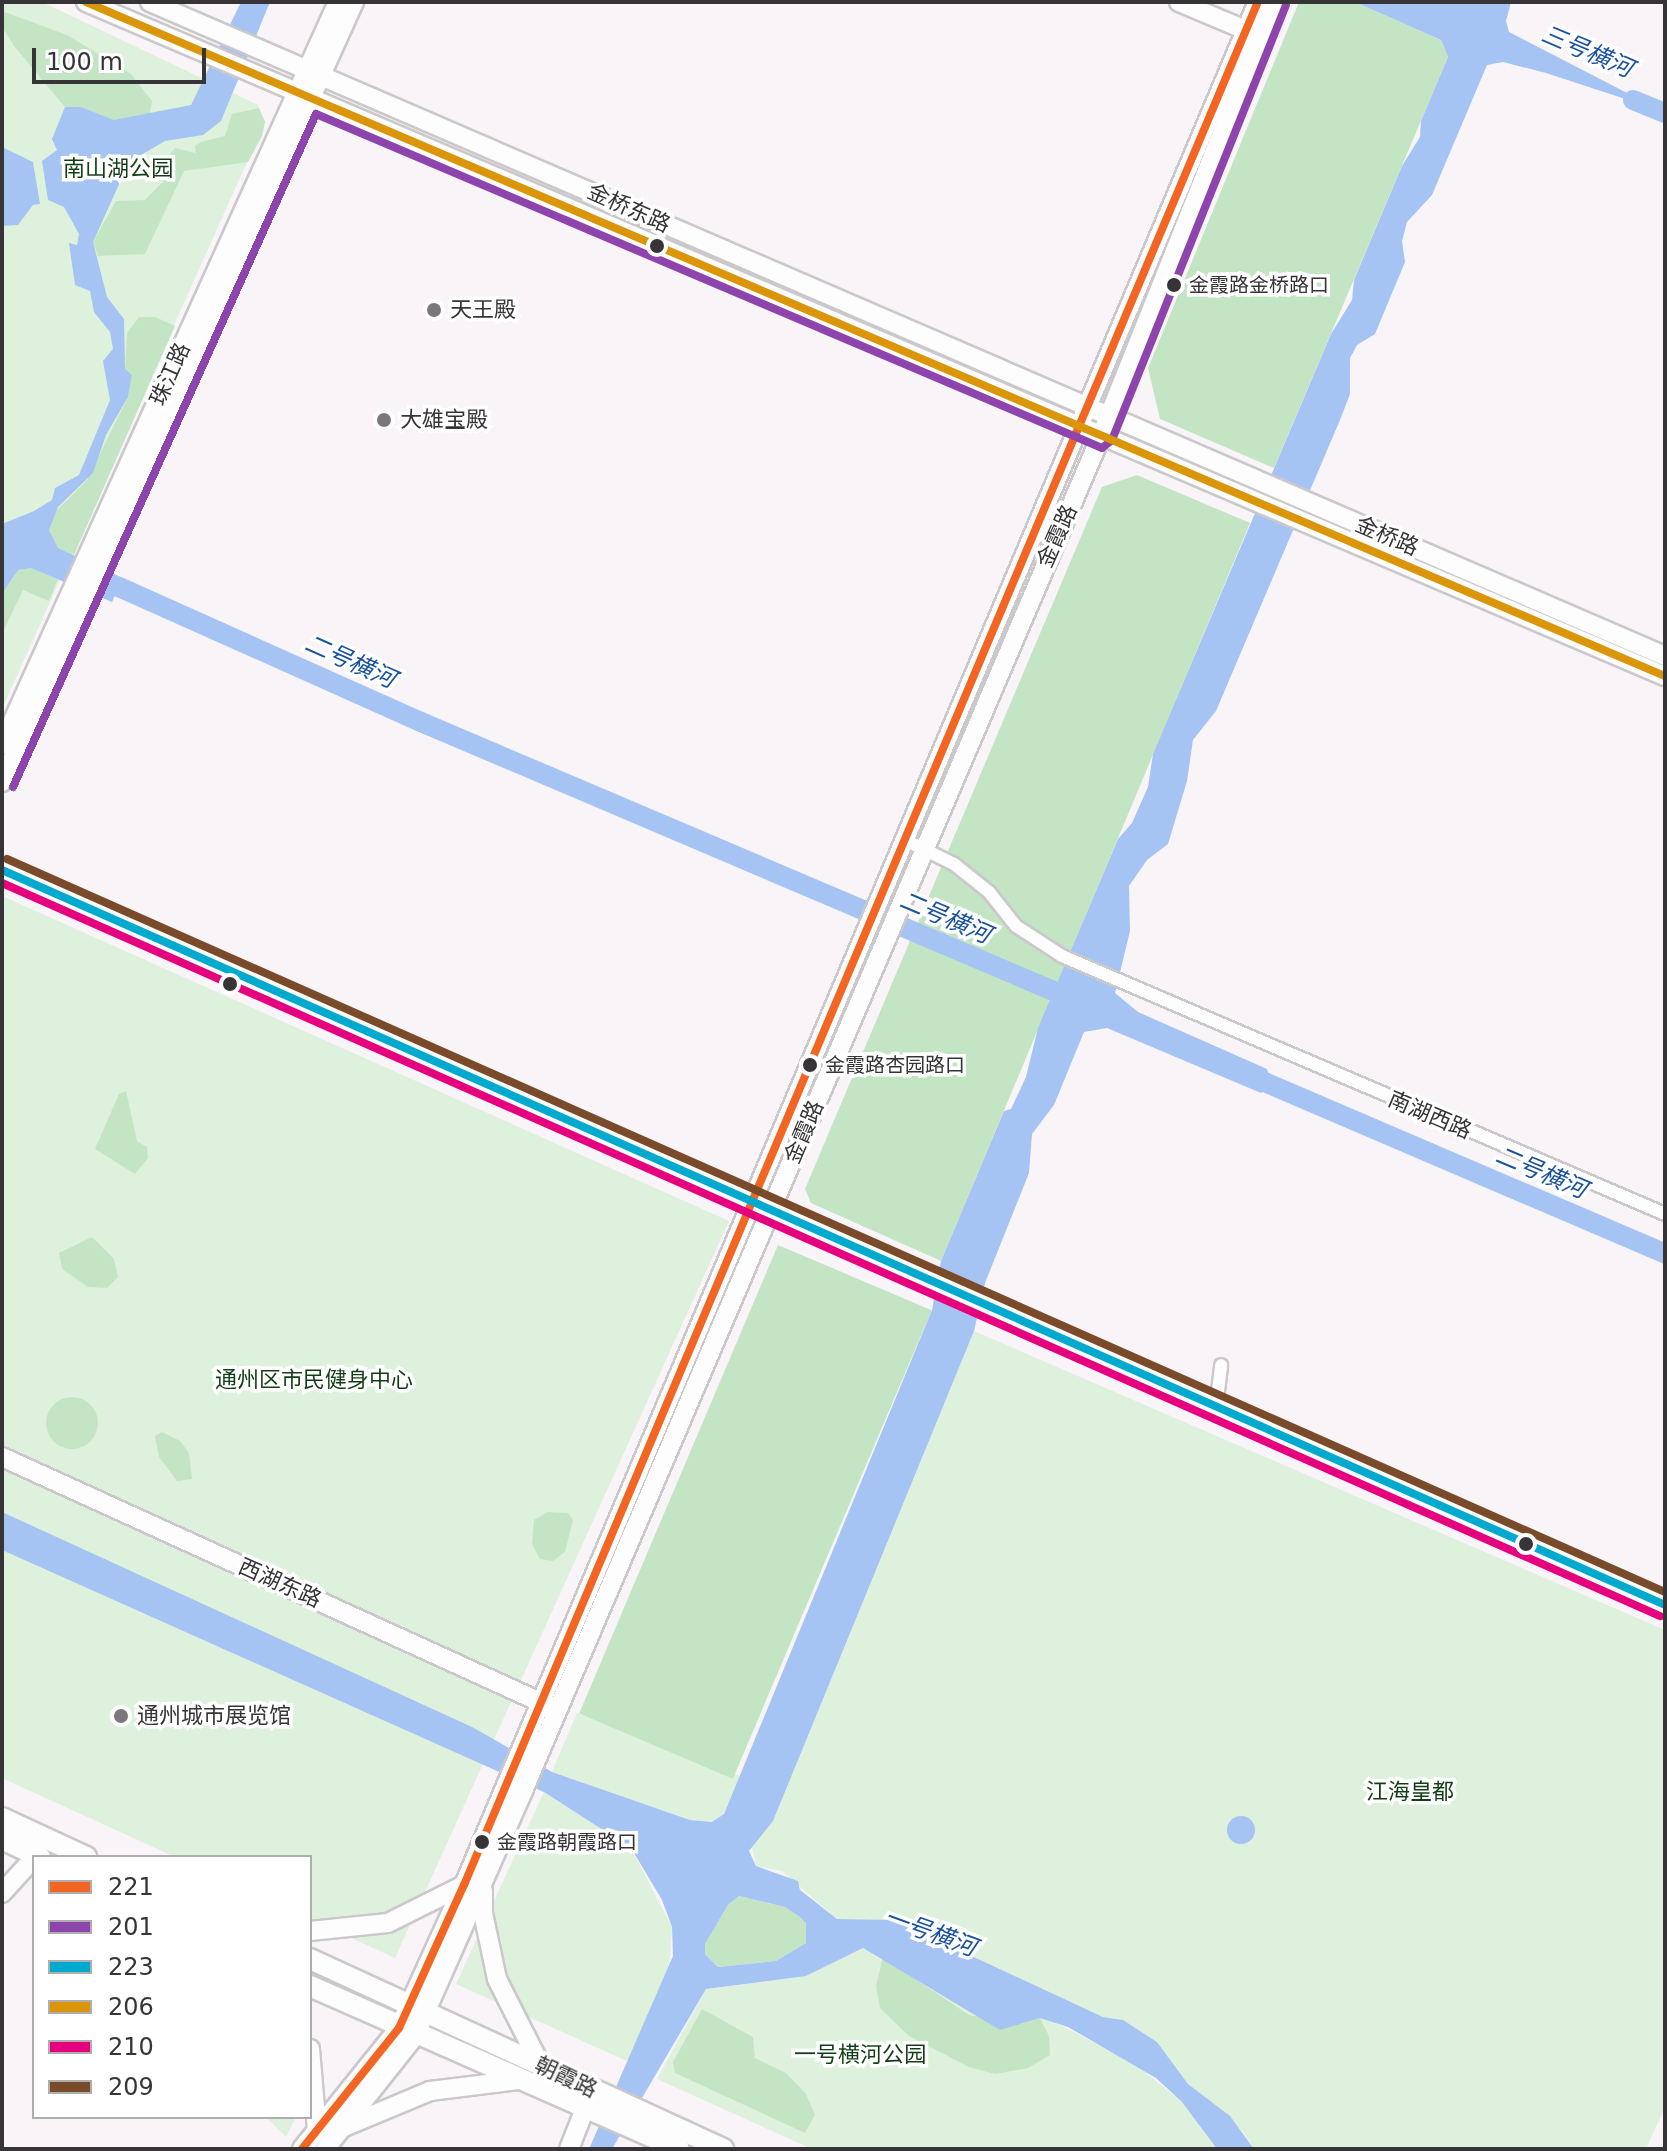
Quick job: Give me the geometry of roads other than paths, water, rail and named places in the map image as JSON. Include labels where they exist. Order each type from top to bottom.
[{"type":"main road","points":[[2,1818],[39,1854]]},
{"type":"main road","points":[[2,1839],[39,1854]]},
{"type":"main road","name":"朝霞路","points":[[312,1960],[540,2064],[596,2101]]},
{"type":"main road","name":"朝霞路","points":[[312,1987],[520,2080],[596,2101],[640,2121],[723,2149]]},
{"type":"main road","name":"朝霞路","points":[[640,2121],[679,2149]]},
{"type":"street","name":"金桥东路","points":[[86,2],[1086,419]]},
{"type":"street","name":"金桥东路","points":[[150,2],[313,72],[1104,428]]},
{"type":"street","name":"珠江路","points":[[2,745],[96,556],[304,95],[338,2]]},
{"type":"street","name":"珠江路","points":[[313,72],[354,2]]},
{"type":"street","points":[[1179,2],[1253,33]]},
{"type":"street","name":"金霞路","points":[[417,2008],[484,1880],[523,1791],[536,1742],[550,1707],[763,1209],[887,936],[1104,428],[1253,33],[1258,2]]},
{"type":"street","name":"金霞路","points":[[763,1209],[903,839],[1253,33],[1275,2]]},
{"type":"street","name":"金桥路","points":[[1104,428],[1265,484],[1665,656]]},
{"type":"street","name":"金桥路","points":[[1104,428],[1259,503],[1665,676]]},
{"type":"street","name":"珠江路","points":[[2,782],[78,594]]},
{"type":"street","name":"南湖西路","points":[[903,839],[954,864],[989,892],[1016,926],[1062,956],[1665,1214]]},
{"type":"street","points":[[2,870],[933,1285],[1665,1605]]},
{"type":"street","points":[[1218,1391],[1221,1365]]},
{"type":"street","name":"西湖东路","points":[[2,1457],[550,1707]]},
{"type":"street","name":"金霞路","points":[[325,2149],[407,2032],[464,1885],[503,1798],[536,1742]]},
{"type":"street","points":[[2,1893],[32,1861]]},
{"type":"street","points":[[484,1880],[483,1913],[497,1979],[540,2064]]},
{"type":"street","points":[[312,1931],[388,1923],[464,1885]]},
{"type":"street","name":"金霞路","points":[[302,2149],[407,2032]]},
{"type":"street","points":[[312,2072],[317,2130]]},
{"type":"street","points":[[342,2128],[430,2091],[520,2080]]},
{"type":"street","points":[[569,2149],[596,2101]]},
{"type":"water","points":[[241,2],[270,2],[221,121],[203,135],[165,141],[129,162],[93,242],[107,297],[124,319],[125,369],[132,375],[128,397],[106,435],[93,473],[58,507],[49,530],[58,548],[123,578],[112,602],[31,568],[18,570],[2,594],[2,524],[52,500],[55,488],[79,475],[110,400],[103,361],[113,349],[110,332],[94,312],[90,291],[75,285],[69,243],[77,245],[79,234],[64,207],[48,200],[42,161],[57,150],[52,139],[65,107],[81,107],[114,120],[191,105]]},
{"type":"water","points":[[1355,2],[1511,2],[1506,21],[1509,32],[1662,111],[1546,73],[1503,62],[1487,65],[1432,195],[1407,222],[1402,241],[1405,262],[1375,334],[1357,345],[1350,358],[1350,394],[1340,420],[1216,711],[1193,740],[1187,781],[1168,844],[1147,860],[1129,886],[1130,931],[1115,993],[1138,1012],[1267,1069],[1271,1085],[1261,1093],[1107,1028],[1084,1032],[1054,1105],[1032,1134],[1029,1173],[985,1283],[974,1331],[773,1821],[749,1851],[756,1866],[798,1881],[800,1890],[837,1919],[894,1920],[1103,2017],[1123,2020],[1157,2042],[1188,2084],[1230,2116],[1254,2149],[1217,2149],[1182,2102],[1156,2078],[1068,2027],[1040,2018],[1000,2030],[863,1948],[806,1976],[706,1989],[612,2149],[589,2149],[673,1956],[672,1927],[662,1900],[631,1848],[544,1792],[2,1550],[2,1512],[472,1727],[552,1772],[690,1820],[712,1822],[724,1814],[932,1310],[941,1261],[1004,1111],[1011,1109],[1026,1077],[1038,1028],[1118,839],[1132,823],[1148,787],[1153,754],[1331,334],[1352,300],[1354,280],[1402,166],[1420,137],[1421,121],[1448,57],[1441,40]],"holes":[[[739,1896],[785,1907],[806,1923],[806,1943],[776,1961],[718,1967],[705,1954],[705,1944],[728,1905]]]},
{"type":"water","points":[[2,147],[33,162],[40,204],[33,205],[18,225],[2,226]]},
{"type":"water","points":[[1241,1816],[1251,1820],[1255,1830],[1251,1840],[1241,1844],[1231,1840],[1227,1830],[1231,1820]]},
{"type":"waterway","name":"三号横河","points":[[1633,100],[1665,113]]},
{"type":"waterway","name":"二号横河","points":[[119,587],[421,722],[1077,1001]]},
{"type":"waterway","name":"二号横河","points":[[1246,1074],[1665,1254]]},
{"type":"place","name":"金霞路金桥路口","points":[[1174,285]]},
{"type":"place","name":"天王殿","points":[[434,310]]},
{"type":"place","name":"大雄宝殿","points":[[384,420]]},
{"type":"place","name":"金霞路杏园路口","points":[[810,1065]]},
{"type":"place","name":"通州城市展览馆","points":[[121,1716]]},
{"type":"place","name":"金霞路朝霞路口","points":[[482,1842]]},
{"type":"park label","name":"南山湖公园","points":[[118,169]]},
{"type":"park label","name":"通州区市民健身中心","points":[[314,1380]]},
{"type":"park label","name":"江海皇都","points":[[1410,1792]]},
{"type":"park label","name":"一号横河公园","points":[[860,2055]]},
{"type":"water label","name":"一号横河","points":[[930,1933]]}]
